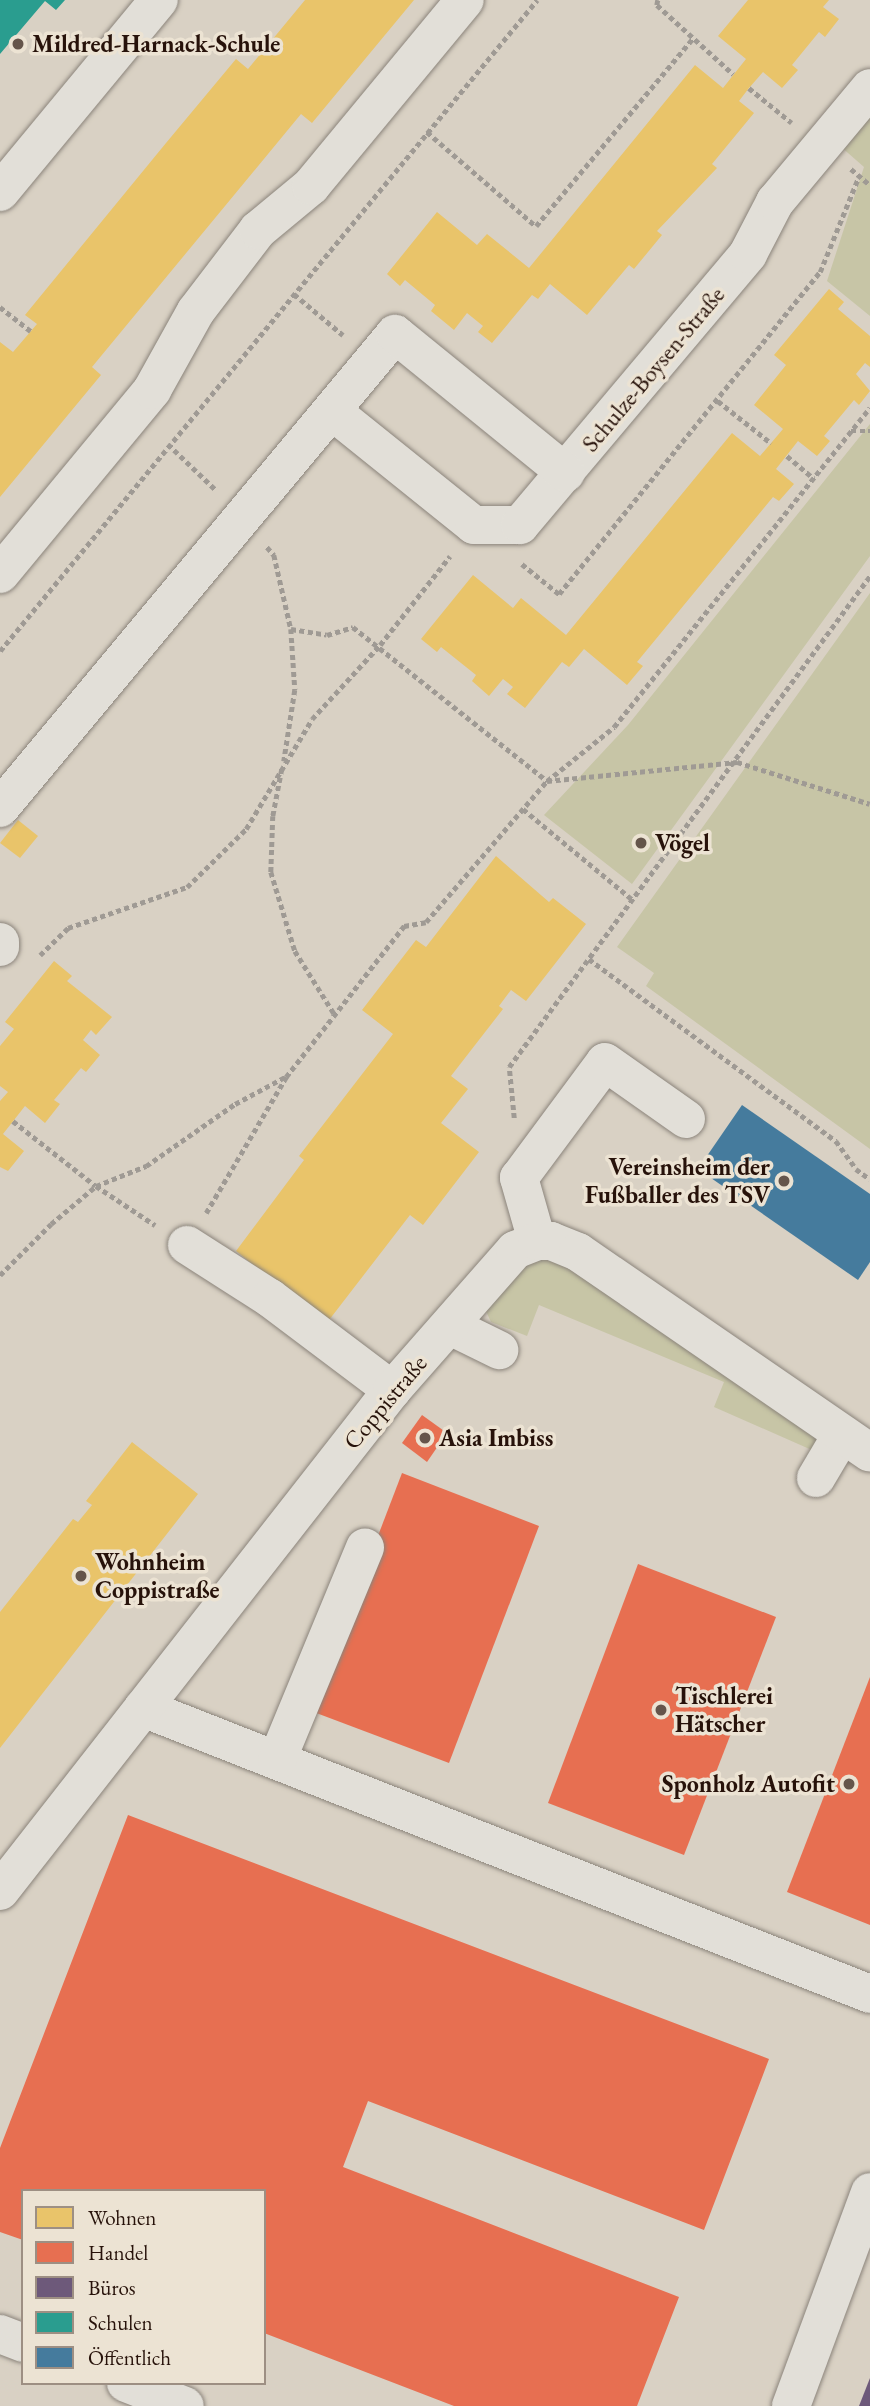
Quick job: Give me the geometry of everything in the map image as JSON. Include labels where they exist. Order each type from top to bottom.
[{"type":"street","points":[[0,192],[159,0]]},
{"type":"street","points":[[0,574],[152,390],[196,311],[258,230],[312,186],[465,0]]},
{"type":"street","name":"Schulze-Boysen-Straße","points":[[385,347],[566,473],[748,254],[775,202],[870,88]]},
{"type":"street","points":[[0,808],[241,514],[385,347]]},
{"type":"street","points":[[332,411],[474,525],[520,525],[566,473]]},
{"type":"street","points":[[686,1119],[605,1062],[519,1178],[537,1241],[564,1244],[578,1252],[859,1438],[817,1478]]},
{"type":"street","name":"Coppistraße","points":[[0,1891],[392,1390],[515,1250],[537,1241]]},
{"type":"street","points":[[187,1245],[270,1298],[392,1390]]},
{"type":"street","points":[[450,1326],[499,1350]]},
{"type":"street","points":[[277,1760],[365,1548]]},
{"type":"street","points":[[143,1708],[870,1993]]},
{"type":"street","points":[[791,2406],[870,2192]]},
{"type":"street","points":[[0,2334],[21,2342]]},
{"type":"street","points":[[131,2385],[182,2405]]},
{"type":"path","points":[[0,652],[537,0]]},
{"type":"path","points":[[658,0],[657,5],[733,74]]},
{"type":"path","points":[[427,132],[536,226],[694,37]]},
{"type":"path","points":[[749,88],[820,145]]},
{"type":"path","points":[[10,951],[187,887],[246,829],[312,719],[380,645],[474,525],[559,594],[820,272],[859,176]]},
{"type":"path","points":[[294,294],[385,347]]},
{"type":"path","points":[[0,307],[31,331]]},
{"type":"path","points":[[718,401],[771,443]]},
{"type":"path","points":[[13,1121],[96,1186],[187,1245],[286,1077],[404,926],[426,922],[547,781],[614,727],[870,408]]},
{"type":"path","points":[[131,415],[168,445],[241,514],[274,555],[291,629],[295,690],[273,816],[271,872],[295,951],[335,1015]]},
{"type":"path","points":[[851,431],[870,431]]},
{"type":"path","points":[[787,456],[814,479]]},
{"type":"path","points":[[519,1178],[509,1067],[737,762],[870,576]]},
{"type":"path","points":[[291,629],[327,635],[353,627],[380,645],[547,781],[737,762],[870,804]]},
{"type":"path","points":[[523,809],[634,900]]},
{"type":"path","points":[[589,959],[836,1141],[856,1169],[870,1179]]},
{"type":"path","points":[[0,1275],[51,1224],[96,1186],[146,1166],[235,1104],[286,1077]]},
{"type":"shaded area","points":[[870,112],[870,316],[827,281],[864,167],[840,146]]},
{"type":"shaded area","points":[[870,424],[870,556],[632,884],[544,815],[628,725]]},
{"type":"shaded area","points":[[870,593],[870,1149],[646,986],[654,973],[617,947]]},
{"type":"shaded area","points":[[536,1258],[561,1263],[819,1438],[814,1451],[714,1407],[724,1382],[539,1305],[527,1336],[491,1322],[485,1309],[513,1273]]},
{"type":"building: Wohnen","points":[[305,0],[414,0],[312,123],[301,114],[92,367],[101,375],[0,497],[0,342],[13,352],[37,324],[25,315],[166,143],[236,59],[248,69]]},
{"type":"building: Wohnen","points":[[748,0],[829,0],[823,7],[839,19],[825,37],[819,32],[792,65],[798,70],[782,88],[763,72],[749,88],[739,101],[754,113],[712,164],[717,168],[657,231],[662,235],[634,269],[629,265],[587,315],[550,284],[538,299],[532,295],[492,343],[478,332],[483,326],[467,313],[454,330],[431,311],[435,305],[405,280],[400,286],[387,274],[437,212],[477,245],[487,234],[529,268],[695,65],[723,88],[746,59],[718,36]]},
{"type":"building: Wohnen","points":[[829,289],[844,302],[838,309],[870,336],[870,367],[865,363],[856,374],[870,391],[859,405],[854,400],[824,436],[830,441],[817,456],[798,441],[776,469],[794,484],[779,501],[773,497],[637,662],[643,666],[627,685],[584,649],[569,667],[562,662],[525,708],[507,694],[513,687],[503,679],[489,696],[472,681],[476,675],[441,647],[437,652],[421,639],[473,575],[513,608],[521,598],[566,635],[732,433],[760,456],[783,429],[754,405],[786,365],[774,355]]},
{"type":"building: Wohnen","points":[[18,820],[38,836],[20,858],[0,843]]},
{"type":"building: Wohnen","points":[[496,856],[549,902],[553,898],[586,924],[526,1001],[511,990],[499,1006],[503,1009],[451,1076],[468,1089],[441,1123],[479,1152],[423,1225],[410,1215],[326,1324],[236,1251],[304,1160],[299,1156],[393,1034],[362,1010],[416,940],[426,947]]},
{"type":"building: Wohnen","points":[[54,961],[72,976],[67,981],[112,1017],[96,1035],[91,1030],[83,1040],[100,1055],[86,1072],[81,1068],[54,1100],[60,1104],[45,1123],[25,1106],[3,1134],[24,1151],[8,1171],[0,1167],[0,1101],[8,1092],[0,1086],[0,1046],[14,1029],[5,1022]]},
{"type":"building: Wohnen","name":"Wohnheim Coppistraße","points":[[132,1442],[198,1494],[0,1748],[0,1612],[73,1519],[78,1522],[92,1505],[86,1501]]},
{"type":"building: Handel","name":"Asia Imbiss","points":[[422,1415],[447,1433],[427,1462],[402,1443]]},
{"type":"building: Handel","points":[[402,1473],[539,1526],[449,1763],[311,1711]]},
{"type":"building: Handel","name":"Tischlerei Hätscher","points":[[638,1564],[776,1617],[684,1855],[548,1803]]},
{"type":"building: Handel","name":"Sponholz Autofit","points":[[870,1677],[870,1925],[787,1892]]},
{"type":"building: Handel","points":[[128,1815],[769,2059],[704,2230],[368,2101],[343,2167],[679,2297],[637,2406],[454,2406],[266,2334],[266,2189],[21,2189],[21,2239],[0,2232],[0,2148]]},
{"type":"building: Büros","points":[[870,2378],[870,2406],[859,2406]]},
{"type":"building: Schulen","points":[[0,0],[65,0],[56,10],[45,1],[0,54]]},
{"type":"building: Öffentlich","name":"Vereinsheim der Fußballer des TSV","points":[[742,1105],[870,1194],[870,1262],[858,1280],[698,1169]]},
{"type":"place","name":"Mildred-Harnack-Schule","points":[[18,44]]},
{"type":"place","name":"Vögel","points":[[641,843]]},
{"type":"place","name":"Vereinsheim der Fußballer des TSV","points":[[784,1181]]},
{"type":"place","name":"Asia Imbiss","points":[[425,1438]]},
{"type":"place","name":"Wohnheim Coppistraße","points":[[81,1576]]},
{"type":"place","name":"Tischlerei Hätscher","points":[[661,1710]]},
{"type":"place","name":"Sponholz Autofit","points":[[849,1784]]}]
